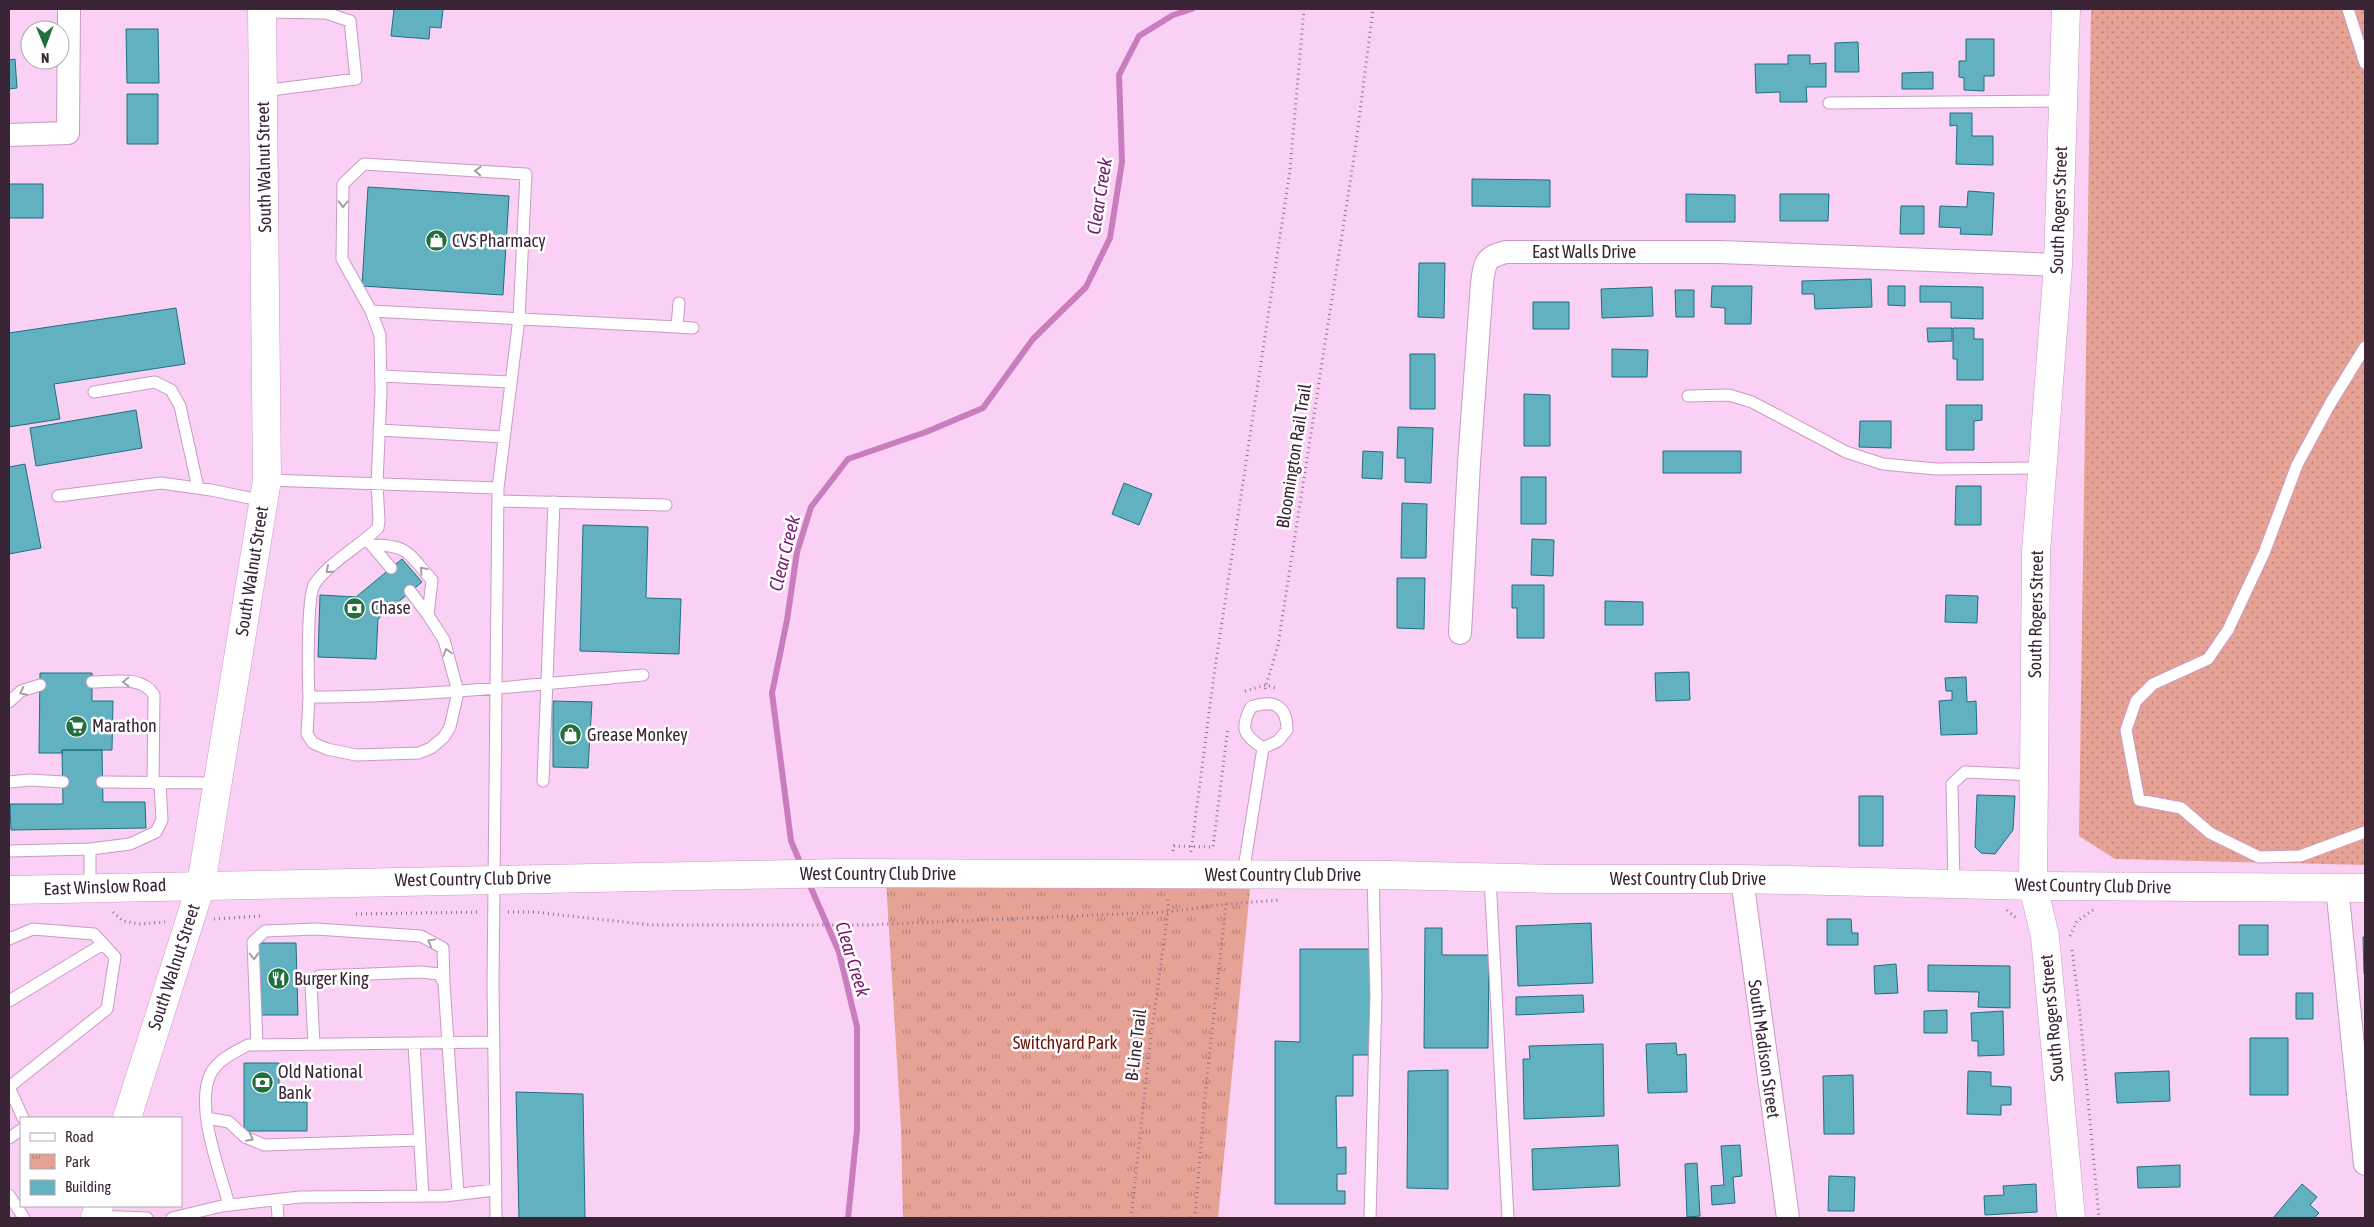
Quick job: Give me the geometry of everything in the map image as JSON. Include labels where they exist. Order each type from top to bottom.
[{"type":"main road","name":"South Rogers Street","points":[[2066,9],[2058,265],[2036,552],[2033,886],[2045,936],[2071,1218]]},
{"type":"main road","name":"South Walnut Street","points":[[127,1117],[201,885],[265,491],[262,10]]},
{"type":"main road","name":"West Country Club Drive","points":[[201,885],[842,873],[1373,875],[1490,878],[1742,879],[2033,886],[2365,888]]},
{"type":"main road","name":"East Winslow Road","points":[[9,890],[201,885]]},
{"type":"street","points":[[9,135],[68,132],[69,9]]},
{"type":"street","name":"East Walls Drive","points":[[1460,633],[1469,462],[1482,283],[1487,261],[1492,255],[1506,252],[1718,252],[2058,265]]},
{"type":"street","name":"South Madison Street","points":[[1742,879],[1788,1218]]},
{"type":"street","points":[[2337,887],[2365,1164]]},
{"type":"lane","points":[[2348,9],[2365,63]]},
{"type":"lane","points":[[262,10],[326,13],[350,21],[356,80],[263,91]]},
{"type":"lane","points":[[1830,103],[2064,101]]},
{"type":"lane","points":[[410,591],[428,614],[444,640],[458,692],[450,727],[444,737],[432,748],[410,753],[356,755],[327,749],[313,743],[307,734],[306,725],[309,697],[308,668],[313,586],[324,573],[369,542],[378,528],[380,520],[377,484],[380,430],[380,335],[371,311],[342,259],[343,184],[364,164],[526,174],[519,318],[498,488],[494,1042],[496,1218]]},
{"type":"lane","points":[[677,327],[679,303]]},
{"type":"lane","points":[[371,311],[693,328]]},
{"type":"lane","points":[[2365,348],[2330,404],[2297,465],[2264,553],[2228,630],[2208,659],[2152,684],[2136,701],[2126,730],[2139,800],[2181,808],[2210,833],[2258,857],[2300,856],[2365,832]]},
{"type":"lane","points":[[381,376],[511,382]]},
{"type":"lane","points":[[94,392],[155,382],[171,390],[180,406],[198,488]]},
{"type":"lane","points":[[1688,396],[1729,395],[1752,402],[1846,452],[1884,464],[1936,469],[2042,468]]},
{"type":"lane","points":[[380,430],[504,437]]},
{"type":"lane","points":[[58,496],[161,483],[198,488],[265,491],[377,484],[498,488]]},
{"type":"lane","points":[[498,501],[666,505]]},
{"type":"lane","points":[[543,781],[554,502]]},
{"type":"lane","points":[[369,542],[391,568]]},
{"type":"lane","points":[[369,542],[394,545],[404,549],[432,580],[428,614]]},
{"type":"lane","points":[[309,697],[360,697],[458,692],[643,675]]},
{"type":"lane","points":[[9,851],[90,849],[130,844],[156,832],[162,820],[156,783],[154,695],[149,687],[141,682],[92,682]]},
{"type":"lane","points":[[9,702],[21,691],[40,685]]},
{"type":"lane","points":[[1243,874],[1263,748]]},
{"type":"lane","points":[[1954,884],[1952,784],[1965,772],[2034,775]]},
{"type":"lane","points":[[9,782],[30,780],[63,782]]},
{"type":"lane","points":[[102,782],[217,782]]},
{"type":"lane","points":[[90,849],[90,888]]},
{"type":"lane","points":[[1370,1218],[1376,996],[1373,875]]},
{"type":"lane","points":[[1490,878],[1508,1218]]},
{"type":"lane","points":[[9,939],[33,929],[94,934],[115,957],[107,1009],[9,1087],[23,1117]]},
{"type":"lane","points":[[256,1045],[253,942],[265,931],[316,929],[420,936],[443,948],[447,1043],[458,1194]]},
{"type":"lane","points":[[9,1001],[103,944]]},
{"type":"lane","points":[[314,1044],[311,985],[319,976],[421,972],[439,974],[444,983]]},
{"type":"lane","points":[[229,1205],[207,1118],[206,1096],[211,1073],[226,1057],[248,1045],[494,1042]]},
{"type":"lane","points":[[414,1043],[423,1196]]},
{"type":"lane","points":[[207,1118],[229,1122],[245,1136],[264,1145],[420,1140]]},
{"type":"lane","points":[[9,1138],[20,1131]]},
{"type":"lane","points":[[172,1218],[229,1205],[300,1197],[423,1196],[495,1190]]},
{"type":"lane","points":[[9,1195],[24,1218]]},
{"type":"lane","points":[[277,1200],[278,1218]]},
{"type":"lane","points":[[97,1213],[147,1218]]},
{"type":"path","name":"B-Line Trail","points":[[1131,1218],[1150,1044],[1168,912],[1190,847],[1290,170],[1304,9]]},
{"type":"path","name":"Bloomington Rail Trail","points":[[1242,694],[1247,689],[1266,685],[1278,646],[1355,152],[1373,9]]},
{"type":"path","points":[[1174,846],[1213,847],[1228,723]]},
{"type":"path","points":[[1195,1218],[1205,1096],[1226,904]]},
{"type":"path","points":[[2097,908],[2077,921],[2070,934],[2080,1014],[2099,1218]]},
{"type":"path","points":[[753,927],[868,925]]},
{"type":"green space","points":[[2091,9],[2365,9],[2365,865],[2115,859],[2079,836]]},
{"type":"green space","name":"Switchyard Park","points":[[1252,869],[1218,1218],[903,1218],[901,1128],[886,880]]},
{"type":"building","points":[[394,9],[443,9],[441,28],[430,27],[429,39],[391,36]]},
{"type":"building","points":[[126,29],[158,29],[159,83],[127,83]]},
{"type":"building","points":[[1966,39],[1994,39],[1994,76],[1984,76],[1984,91],[1964,90],[1964,78],[1959,77],[1959,61],[1966,61]]},
{"type":"building","points":[[1858,42],[1859,72],[1835,72],[1835,43]]},
{"type":"building","points":[[1788,55],[1810,55],[1810,64],[1826,63],[1826,87],[1806,87],[1807,102],[1780,102],[1780,92],[1756,93],[1755,64],[1788,64]]},
{"type":"building","points":[[15,59],[17,88],[9,89],[9,60]]},
{"type":"building","points":[[1933,72],[1933,89],[1902,89],[1902,73]]},
{"type":"building","points":[[127,94],[158,94],[158,144],[127,144]]},
{"type":"building","points":[[1950,113],[1972,113],[1972,136],[1993,136],[1993,165],[1956,164],[1957,125],[1950,126]]},
{"type":"building","points":[[1472,179],[1550,180],[1550,207],[1472,206]]},
{"type":"building","points":[[9,184],[43,184],[43,218],[9,218]]},
{"type":"building","name":"CVS Pharmacy","points":[[368,187],[509,196],[503,295],[362,286]]},
{"type":"building","points":[[1968,191],[1994,193],[1992,235],[1960,234],[1961,228],[1939,227],[1940,206],[1967,207]]},
{"type":"building","points":[[1686,194],[1735,195],[1735,222],[1686,222]]},
{"type":"building","points":[[1780,194],[1829,194],[1828,221],[1780,221]]},
{"type":"building","points":[[1901,206],[1924,206],[1924,234],[1900,234]]},
{"type":"building","points":[[1419,263],[1445,263],[1444,318],[1418,317]]},
{"type":"building","points":[[1871,279],[1872,307],[1815,309],[1814,294],[1802,294],[1802,281]]},
{"type":"building","points":[[1712,286],[1752,286],[1751,324],[1725,324],[1725,308],[1711,307]]},
{"type":"building","points":[[1888,286],[1905,286],[1905,306],[1888,305]]},
{"type":"building","points":[[1920,286],[1983,287],[1983,319],[1951,318],[1951,302],[1920,302]]},
{"type":"building","points":[[1652,287],[1653,316],[1602,318],[1601,289]]},
{"type":"building","points":[[1675,290],[1694,290],[1694,317],[1676,317]]},
{"type":"building","points":[[1533,302],[1569,302],[1569,329],[1533,329]]},
{"type":"building","points":[[176,308],[185,364],[54,384],[60,419],[9,427],[9,333]]},
{"type":"building","points":[[1927,328],[1952,328],[1952,341],[1928,342]]},
{"type":"building","points":[[1953,328],[1974,328],[1974,339],[1983,339],[1983,380],[1957,380],[1957,359],[1953,359]]},
{"type":"building","points":[[1612,349],[1648,350],[1647,377],[1612,377]]},
{"type":"building","points":[[1410,354],[1435,354],[1435,409],[1410,409]]},
{"type":"building","points":[[1524,394],[1550,395],[1550,446],[1524,446]]},
{"type":"building","points":[[1946,405],[1982,405],[1982,420],[1974,421],[1974,450],[1946,450]]},
{"type":"building","points":[[136,410],[142,448],[36,466],[30,428]]},
{"type":"building","points":[[1860,421],[1891,421],[1891,448],[1859,447]]},
{"type":"building","points":[[1398,427],[1433,428],[1431,483],[1405,482],[1405,458],[1397,458]]},
{"type":"building","points":[[1363,451],[1383,452],[1382,479],[1362,478]]},
{"type":"building","points":[[1663,451],[1741,451],[1741,473],[1663,473]]},
{"type":"building","points":[[25,464],[41,548],[9,554],[9,467]]},
{"type":"building","points":[[1521,477],[1546,477],[1546,524],[1521,524]]},
{"type":"building","points":[[1124,483],[1152,494],[1139,525],[1112,514]]},
{"type":"building","points":[[1956,486],[1981,486],[1981,525],[1955,525]]},
{"type":"building","points":[[1402,503],[1427,504],[1426,558],[1401,558]]},
{"type":"building","points":[[583,525],[648,527],[646,598],[681,599],[679,654],[580,651]]},
{"type":"building","points":[[1532,539],[1554,540],[1553,576],[1531,575]]},
{"type":"building","name":"Chase","points":[[402,559],[422,582],[378,619],[376,659],[318,657],[320,595],[356,597]]},
{"type":"building","points":[[1397,578],[1425,578],[1424,629],[1397,628]]},
{"type":"building","points":[[1512,585],[1544,585],[1544,638],[1517,638],[1517,608],[1512,608]]},
{"type":"building","points":[[1946,595],[1978,596],[1977,623],[1945,622]]},
{"type":"building","points":[[1605,601],[1643,602],[1643,625],[1605,625]]},
{"type":"building","points":[[1689,672],[1690,700],[1656,701],[1655,673]]},
{"type":"building","name":"Marathon","points":[[40,673],[92,673],[92,701],[113,701],[112,750],[62,750],[62,753],[39,753]]},
{"type":"building","points":[[1966,677],[1967,702],[1976,701],[1977,734],[1941,735],[1939,701],[1952,700],[1952,691],[1946,691],[1945,678]]},
{"type":"building","name":"Grease Monkey","points":[[553,701],[592,702],[588,768],[553,767]]},
{"type":"building","name":"Marathon","points":[[62,750],[102,750],[103,802],[145,802],[146,828],[11,830],[10,804],[63,804]]},
{"type":"building","points":[[1977,795],[2015,796],[2013,830],[1995,854],[1981,853],[1975,847]]},
{"type":"building","points":[[1859,796],[1883,796],[1883,846],[1859,846]]},
{"type":"building","points":[[1827,919],[1851,919],[1852,933],[1858,933],[1858,945],[1827,945]]},
{"type":"building","points":[[1591,923],[1593,983],[1518,986],[1516,926]]},
{"type":"building","points":[[2239,925],[2268,925],[2268,955],[2239,955]]},
{"type":"building","points":[[1425,928],[1442,928],[1442,955],[1489,955],[1488,1048],[1424,1048]]},
{"type":"building","points":[[2363,937],[2365,937],[2365,974],[2364,974]]},
{"type":"building","name":"Burger King","points":[[258,943],[296,943],[298,1015],[261,1015]]},
{"type":"building","points":[[1300,949],[1373,949],[1373,1055],[1353,1055],[1353,1096],[1336,1096],[1337,1148],[1346,1147],[1346,1174],[1337,1174],[1337,1191],[1345,1191],[1345,1204],[1275,1204],[1275,1041],[1300,1042]]},
{"type":"building","points":[[1896,964],[1898,993],[1875,994],[1874,966]]},
{"type":"building","points":[[1928,965],[2010,966],[2010,1008],[1978,1007],[1979,992],[1928,991]]},
{"type":"building","points":[[2296,993],[2313,993],[2313,1019],[2296,1019]]},
{"type":"building","points":[[1583,995],[1584,1012],[1516,1015],[1516,997]]},
{"type":"building","points":[[1947,1010],[1947,1033],[1924,1033],[1924,1011]]},
{"type":"building","points":[[2003,1011],[2004,1055],[1978,1056],[1978,1041],[1972,1041],[1971,1013]]},
{"type":"building","points":[[2250,1038],[2288,1038],[2288,1095],[2250,1095]]},
{"type":"building","points":[[1676,1043],[1677,1055],[1686,1054],[1687,1092],[1648,1093],[1646,1044]]},
{"type":"building","points":[[1603,1044],[1604,1116],[1524,1119],[1523,1059],[1530,1059],[1529,1046]]},
{"type":"building","name":"Old National Bank","points":[[244,1063],[279,1063],[279,1102],[307,1102],[307,1131],[244,1131]]},
{"type":"building","points":[[1448,1070],[1448,1189],[1407,1188],[1408,1071]]},
{"type":"building","points":[[1968,1071],[1991,1072],[1991,1086],[2011,1087],[2011,1105],[2001,1105],[2001,1115],[1967,1114]]},
{"type":"building","points":[[2169,1071],[2170,1101],[2117,1103],[2115,1073]]},
{"type":"building","points":[[1853,1075],[1854,1134],[1824,1134],[1823,1076]]},
{"type":"building","points":[[516,1092],[583,1094],[585,1218],[519,1218]]},
{"type":"building","points":[[1618,1145],[1620,1186],[1533,1190],[1532,1149]]},
{"type":"building","points":[[1740,1145],[1742,1176],[1733,1177],[1735,1203],[1712,1205],[1711,1186],[1724,1185],[1721,1146]]},
{"type":"building","points":[[1697,1163],[1700,1216],[1687,1217],[1685,1164]]},
{"type":"building","points":[[2180,1165],[2180,1187],[2138,1188],[2137,1167]]},
{"type":"building","points":[[1829,1176],[1855,1177],[1854,1211],[1828,1211]]},
{"type":"building","points":[[2036,1184],[2037,1212],[1985,1215],[1984,1196],[2004,1195],[2003,1186]]},
{"type":"building","points":[[2302,1184],[2317,1197],[2310,1205],[2319,1213],[2314,1218],[2273,1218]]},
{"type":"waterway","name":"Clear Creek","points":[[802,867],[791,841],[772,693],[787,620],[797,552],[811,507],[848,459],[926,432],[983,408],[1033,339],[1086,287],[1110,238],[1122,162],[1119,75],[1139,36],[1173,15],[1192,9]]},
{"type":"waterway","name":"Clear Creek","points":[[808,881],[839,952],[857,1027],[857,1130],[848,1218]]},
{"type":"place","name":"CVS Pharmacy","points":[[436,241]]},
{"type":"place","name":"Chase","points":[[355,608]]},
{"type":"place","name":"Marathon","points":[[76,726]]},
{"type":"place","name":"Grease Monkey","points":[[571,735]]},
{"type":"place","name":"Burger King","points":[[278,979]]},
{"type":"place","name":"Old National Bank","points":[[262,1082]]}]
